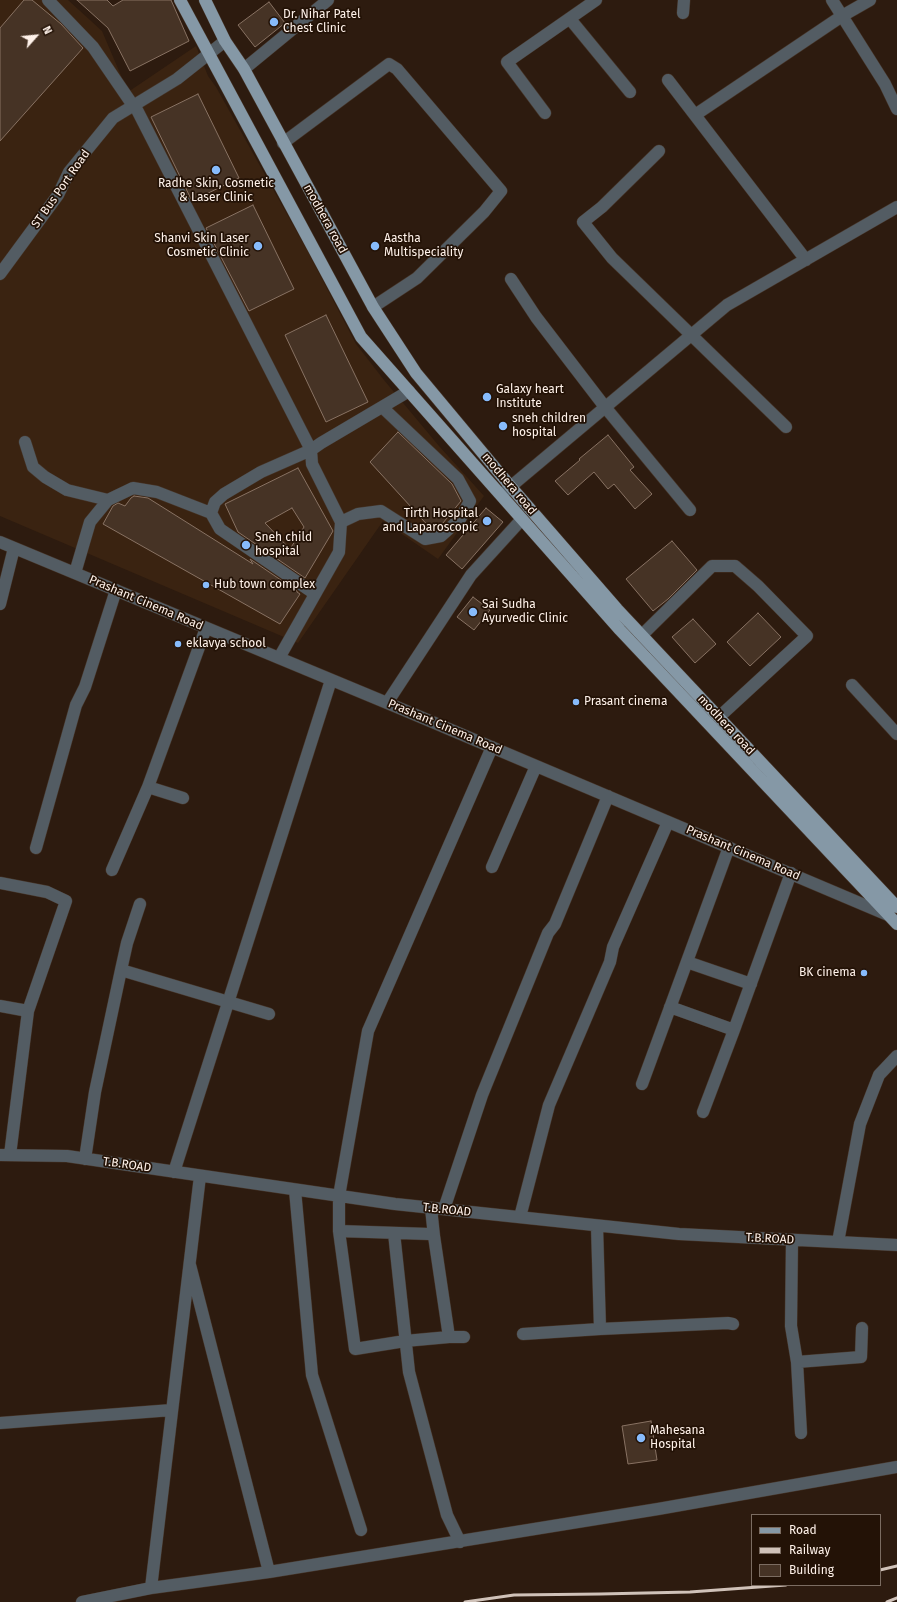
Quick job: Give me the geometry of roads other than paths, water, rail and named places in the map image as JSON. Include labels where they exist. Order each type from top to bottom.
[{"type":"main road","points":[[180,0],[361,337],[620,630],[893,911],[897,924]]},
{"type":"main road","name":"modhera road","points":[[204,0],[225,41],[244,69],[373,307],[416,373],[511,487],[642,635],[893,911]]},
{"type":"street","points":[[48,0],[93,47],[132,104],[134,104],[311,450],[312,464],[341,522],[339,552],[279,658]]},
{"type":"street","points":[[244,69],[328,0]]},
{"type":"street","points":[[545,113],[507,62],[596,0]]},
{"type":"street","points":[[683,13],[684,0]]},
{"type":"street","points":[[832,0],[885,84],[897,109]]},
{"type":"street","points":[[695,115],[842,16],[870,0]]},
{"type":"street","points":[[570,19],[630,92]]},
{"type":"street","name":"ST Bus Port Road","points":[[0,274],[58,196],[69,172],[113,118],[177,79],[225,41]]},
{"type":"street","points":[[283,143],[390,64],[397,69],[501,191],[484,212],[417,278],[373,307]]},
{"type":"street","points":[[668,80],[806,260]]},
{"type":"street","points":[[659,151],[602,207],[583,222],[612,258],[786,427]]},
{"type":"street","points":[[501,495],[727,305],[897,207]]},
{"type":"street","points":[[511,279],[536,317],[605,407],[690,510]]},
{"type":"street","points":[[211,513],[215,502],[224,494],[261,472],[311,450],[409,391]]},
{"type":"street","points":[[341,522],[358,514],[381,511],[425,539],[441,536],[460,519],[470,500],[458,479],[382,407]]},
{"type":"street","points":[[25,442],[33,468],[45,477],[67,490],[108,500]]},
{"type":"street","points":[[75,573],[90,522],[108,500],[133,488],[157,492],[211,513],[220,529],[315,594]]},
{"type":"street","points":[[387,703],[471,575],[522,519]]},
{"type":"street","name":"Prashant Cinema Road","points":[[0,542],[791,873],[893,911]]},
{"type":"street","points":[[0,604],[14,548]]},
{"type":"street","points":[[642,635],[712,566],[735,566],[758,586],[807,636],[719,718]]},
{"type":"street","points":[[36,848],[76,705],[85,687],[116,590]]},
{"type":"street","points":[[112,870],[148,787],[206,628]]},
{"type":"street","points":[[174,1172],[331,680]]},
{"type":"street","points":[[852,685],[897,734]]},
{"type":"street","points":[[464,1337],[405,1341],[355,1349],[339,1231],[339,1196],[368,1031],[492,747]]},
{"type":"street","points":[[492,867],[536,766]]},
{"type":"street","points":[[148,787],[183,798]]},
{"type":"street","points":[[444,1209],[482,1095],[548,933],[555,924],[608,796]]},
{"type":"street","points":[[520,1217],[549,1105],[610,962],[613,947],[668,822]]},
{"type":"street","points":[[642,1084],[729,847]]},
{"type":"street","points":[[703,1112],[791,873]]},
{"type":"street","points":[[0,882],[47,892],[66,901],[28,1011],[5,1155]]},
{"type":"street","points":[[85,1159],[95,1092],[121,970],[127,943],[140,904]]},
{"type":"street","points":[[687,962],[751,984]]},
{"type":"street","points":[[121,970],[269,1014]]},
{"type":"street","points":[[0,1006],[28,1011]]},
{"type":"street","points":[[670,1007],[734,1030]]},
{"type":"street","points":[[838,1242],[860,1124],[879,1075],[897,1056]]},
{"type":"street","name":"T.B.ROAD","points":[[5,1155],[67,1156],[339,1196],[431,1208],[597,1226],[679,1234],[897,1245]]},
{"type":"street","points":[[151,1588],[200,1176]]},
{"type":"street","points":[[295,1190],[312,1375],[361,1530]]},
{"type":"street","points":[[431,1208],[449,1337]]},
{"type":"street","points":[[597,1226],[600,1329]]},
{"type":"street","points":[[339,1231],[429,1234],[434,1236]]},
{"type":"street","points":[[394,1233],[409,1372],[447,1515],[460,1542]]},
{"type":"street","points":[[792,1240],[791,1326],[797,1362],[801,1433]]},
{"type":"street","points":[[190,1265],[269,1572]]},
{"type":"street","points":[[523,1334],[600,1329],[733,1324]]},
{"type":"street","points":[[797,1362],[861,1357],[862,1328]]},
{"type":"street","points":[[0,1423],[172,1410]]},
{"type":"street","points":[[82,1602],[151,1588],[269,1572],[658,1510],[897,1467]]},
{"type":"railway","points":[[881,1570],[897,1566]]},
{"type":"railway","points":[[465,1602],[514,1595],[690,1592],[772,1586]]},
{"type":"railway","points":[[887,1602],[897,1598]]},
{"type":"place","name":"Dr. Nihar Patel Chest Clinic","points":[[274,22]]},
{"type":"place","name":"Radhe Skin, Cosmetic & Laser Clinic","points":[[216,170]]},
{"type":"place","name":"Shanvi Skin Laser Cosmetic Clinic","points":[[258,246]]},
{"type":"place","name":"Aastha Multispeciality","points":[[375,246]]},
{"type":"place","name":"Galaxy heart Institute","points":[[487,397]]},
{"type":"place","name":"sneh children hospital","points":[[503,426]]},
{"type":"place","name":"Tirth Hospital and Laparoscopic","points":[[487,521]]},
{"type":"place","name":"Sneh child hospital","points":[[246,545]]},
{"type":"place","name":"Hub town complex","points":[[206,585]]},
{"type":"place","name":"Sai Sudha Ayurvedic Clinic","points":[[473,612]]},
{"type":"place","name":"eklavya school","points":[[178,644]]},
{"type":"place","name":"Prasant cinema","points":[[576,702]]},
{"type":"place","name":"BK cinema","points":[[864,973]]},
{"type":"place","name":"Mahesana Hospital","points":[[641,1438]]}]
